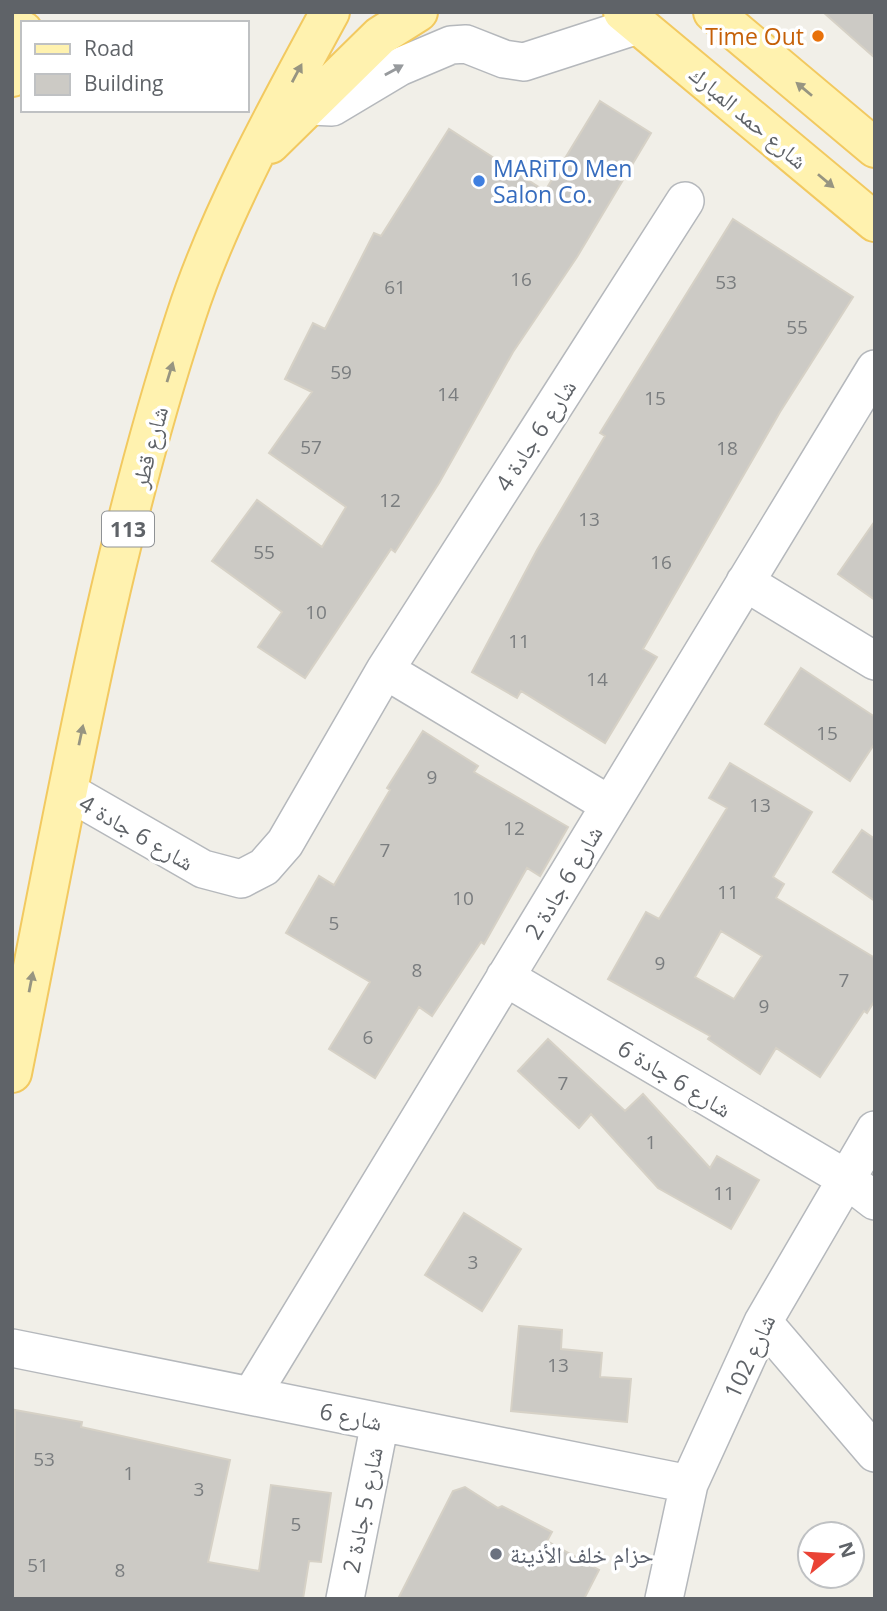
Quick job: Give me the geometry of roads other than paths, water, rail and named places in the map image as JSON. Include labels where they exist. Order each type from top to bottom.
[{"type":"main road","name":"شارع قطر","points":[[12,1073],[119,562],[157,414],[187,314],[208,258],[330,12]]},
{"type":"main road","points":[[256,157],[380,36],[418,12]]},
{"type":"main road","points":[[719,15],[875,148]]},
{"type":"main road","name":"شارع حمد المبارك","points":[[625,17],[875,222]]},
{"type":"main road","points":[[12,77],[21,40]]},
{"type":"street","points":[[311,106],[332,107],[399,67],[451,45],[466,44],[504,58],[524,62],[625,17]]},
{"type":"street","name":"شارع 6 جادة 4","points":[[69,792],[203,869],[241,879],[264,867],[285,843],[385,670],[685,201]]},
{"type":"street","name":"شارع 6 جادة 2","points":[[251,1396],[875,369]]},
{"type":"street","points":[[745,582],[875,661]]},
{"type":"street","points":[[385,670],[610,805]]},
{"type":"street","name":"شارع 6 جادة 6","points":[[505,977],[845,1178],[875,1201]]},
{"type":"street","name":"شارع 102","points":[[664,1599],[690,1484],[763,1322],[875,1130]]},
{"type":"street","points":[[763,1322],[875,1453]]},
{"type":"street","name":"شارع 6","points":[[12,1348],[690,1484]]},
{"type":"street","name":"شارع 5 جادة 2","points":[[345,1599],[380,1422]]},
{"type":"place","name":"Time Out","points":[[818,36]]},
{"type":"place","name":"MARiTO Men Salon Co.","points":[[479,181]]},
{"type":"place","name":"حزام خلف الأذينة","points":[[496,1554]]}]
